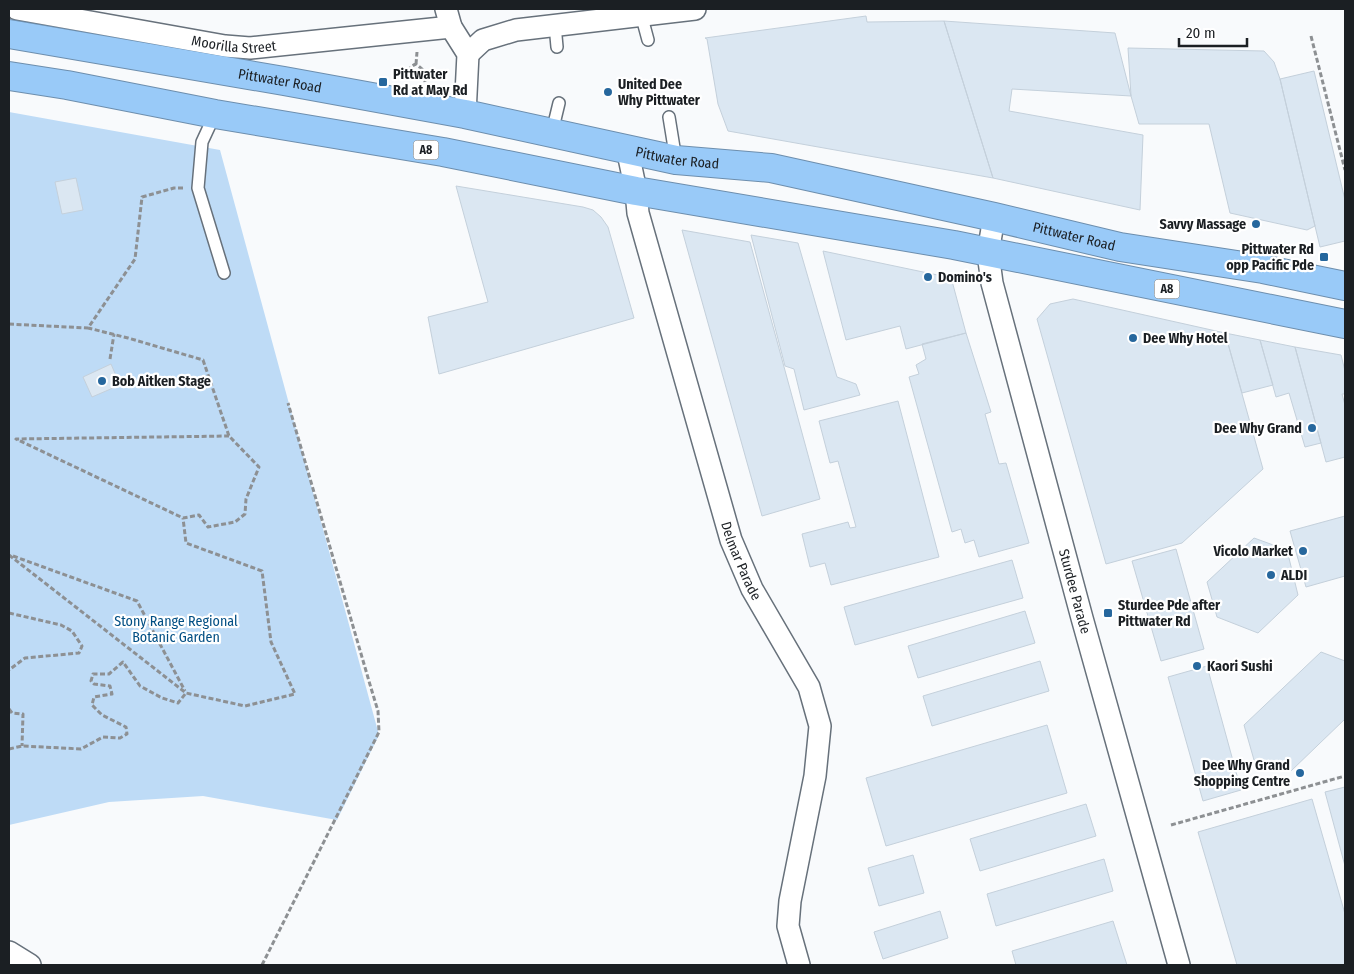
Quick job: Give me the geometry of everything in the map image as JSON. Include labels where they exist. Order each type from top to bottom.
[{"type":"highway","name":"Pittwater Road","points":[[9,34],[465,114],[676,160],[771,168],[1120,247],[1263,269],[1345,286]]},
{"type":"highway","name":"A8","points":[[9,76],[67,85],[215,114],[443,152],[636,190],[954,245],[1345,324]]},
{"type":"street","name":"Moorilla Street","points":[[17,9],[225,46],[250,48],[449,18]]},
{"type":"street","points":[[468,54],[483,40],[516,30],[695,9]]},
{"type":"street","points":[[449,18],[468,54],[465,114]]},
{"type":"street","name":"Delmar Parade","points":[[627,148],[636,190],[638,213],[731,540],[752,590],[809,687],[820,726],[815,776],[788,926],[798,965]]},
{"type":"street","name":"Sturdee Parade","points":[[994,217],[988,253],[992,283],[1020,391],[1179,965]]},
{"type":"street","points":[[9,952],[30,965]]},
{"type":"lane","points":[[641,14],[648,40]]},
{"type":"lane","points":[[555,25],[557,47]]},
{"type":"lane","points":[[552,132],[559,103]]},
{"type":"lane","points":[[215,114],[202,142],[198,188],[224,273]]},
{"type":"lane","points":[[668,117],[676,160]]},
{"type":"path","points":[[1311,36],[1345,170]]},
{"type":"path","points":[[407,84],[408,72],[412,65],[416,64],[423,70],[425,85]]},
{"type":"path","points":[[88,328],[135,259],[142,196],[174,188],[198,188]]},
{"type":"path","points":[[9,324],[88,328],[203,360],[229,436],[259,466],[246,499],[245,514],[235,522],[208,527],[199,516],[183,518],[16,439],[229,436]]},
{"type":"path","points":[[110,359],[114,334]]},
{"type":"path","points":[[262,965],[379,732],[378,711],[372,688],[288,403]]},
{"type":"path","points":[[10,555],[186,693],[246,706],[295,694],[271,642],[262,571],[186,543],[183,518]]},
{"type":"path","points":[[10,555],[137,601],[186,693]]},
{"type":"path","points":[[9,613],[61,625],[72,631],[82,646],[79,654],[25,658],[9,670]]},
{"type":"path","points":[[9,749],[22,746],[81,750],[103,737],[120,738],[127,734],[126,726],[102,715],[92,705],[94,696],[112,694],[110,686],[94,684],[90,681],[93,674],[110,674],[123,662],[140,686],[162,698],[178,703],[186,693]]},
{"type":"path","points":[[9,709],[12,713],[23,714],[22,746]]},
{"type":"path","points":[[1171,825],[1345,776]]},
{"type":"green space","name":"Stony Range Regional Botanic Garden","points":[[9,112],[220,150],[379,735],[337,820],[203,796],[109,802],[9,825]]},
{"type":"building","points":[[866,16],[867,22],[944,21],[993,178],[728,131],[718,104],[707,39],[705,38]]},
{"type":"building","points":[[944,21],[1115,33],[1131,96],[1012,89],[1009,111],[1143,135],[1140,210],[993,178]]},
{"type":"building","points":[[1128,48],[1264,51],[1274,62],[1280,79],[1315,226],[1307,230],[1230,213],[1209,124],[1139,124],[1131,96]]},
{"type":"building","points":[[1314,71],[1345,200],[1345,241],[1320,247],[1280,79]]},
{"type":"building","points":[[76,178],[83,210],[62,214],[55,182]]},
{"type":"building","points":[[456,186],[593,210],[608,227],[634,318],[439,374],[428,317],[488,302]]},
{"type":"building","points":[[682,230],[750,242],[820,499],[762,516]]},
{"type":"building","points":[[751,235],[798,243],[837,377],[856,384],[860,395],[804,410],[794,369],[785,366]]},
{"type":"building","points":[[823,251],[947,277],[952,281],[966,333],[906,349],[900,326],[846,340]]},
{"type":"building","points":[[1073,299],[1225,333],[1263,469],[1182,543],[1106,564],[1037,319],[1050,304]]},
{"type":"building","points":[[966,333],[991,412],[985,414],[999,464],[1006,463],[1029,543],[979,557],[974,540],[965,543],[961,529],[952,532],[909,377],[919,374],[916,365],[926,359],[922,344]]},
{"type":"building","points":[[1225,333],[1260,340],[1273,385],[1242,393]]},
{"type":"building","points":[[1260,340],[1295,347],[1321,443],[1305,447],[1289,393],[1276,397]]},
{"type":"building","points":[[1295,347],[1341,355],[1345,371],[1345,394],[1342,394],[1345,405],[1345,457],[1326,462]]},
{"type":"building","name":"Bob Aitken Stage","points":[[111,364],[120,385],[92,397],[83,377]]},
{"type":"building","points":[[898,401],[939,557],[831,585],[825,563],[810,567],[802,534],[848,522],[850,528],[856,527],[838,461],[830,463],[819,421]]},
{"type":"building","points":[[1345,516],[1345,576],[1306,587],[1290,531]]},
{"type":"building","points":[[1254,538],[1287,550],[1298,595],[1258,633],[1217,617],[1207,582]]},
{"type":"building","points":[[1176,549],[1204,649],[1161,661],[1132,561]]},
{"type":"building","points":[[1012,560],[1023,598],[855,645],[844,607]]},
{"type":"building","points":[[1025,611],[1035,643],[918,678],[908,646]]},
{"type":"building","points":[[1321,652],[1345,661],[1345,719],[1291,771],[1254,760],[1244,725]]},
{"type":"building","points":[[1040,661],[1049,691],[932,726],[923,696]]},
{"type":"building","points":[[1207,666],[1241,790],[1203,801],[1168,677]]},
{"type":"building","points":[[1047,725],[1067,793],[886,846],[866,778]]},
{"type":"building","points":[[1345,787],[1345,866],[1325,792]]},
{"type":"building","points":[[1312,799],[1345,914],[1345,965],[1237,965],[1198,832]]},
{"type":"building","points":[[1086,804],[1096,836],[980,871],[970,839]]},
{"type":"building","points":[[913,855],[924,893],[879,906],[868,868]]},
{"type":"building","points":[[1104,859],[1113,891],[996,926],[987,894]]},
{"type":"building","points":[[940,911],[948,938],[883,959],[874,932]]},
{"type":"building","points":[[1113,921],[1127,965],[1016,965],[1012,951]]},
{"type":"place","name":"Pittwater Rd at May Rd","points":[[383,82]]},
{"type":"place","name":"United Dee Why Pittwater","points":[[608,92]]},
{"type":"place","name":"Savvy Massage","points":[[1256,224]]},
{"type":"place","name":"Pittwater Rd opp Pacific Pde","points":[[1324,257]]},
{"type":"place","name":"Domino's","points":[[928,277]]},
{"type":"place","name":"Dee Why Hotel","points":[[1133,338]]},
{"type":"place","name":"Bob Aitken Stage","points":[[102,381]]},
{"type":"place","name":"Dee Why Grand","points":[[1312,428]]},
{"type":"place","name":"Vicolo Market","points":[[1303,551]]},
{"type":"place","name":"ALDI","points":[[1271,575]]},
{"type":"place","name":"Sturdee Pde after Pittwater Rd","points":[[1108,613]]},
{"type":"place","name":"Kaori Sushi","points":[[1197,666]]},
{"type":"place","name":"Dee Why Grand Shopping Centre","points":[[1300,773]]}]
